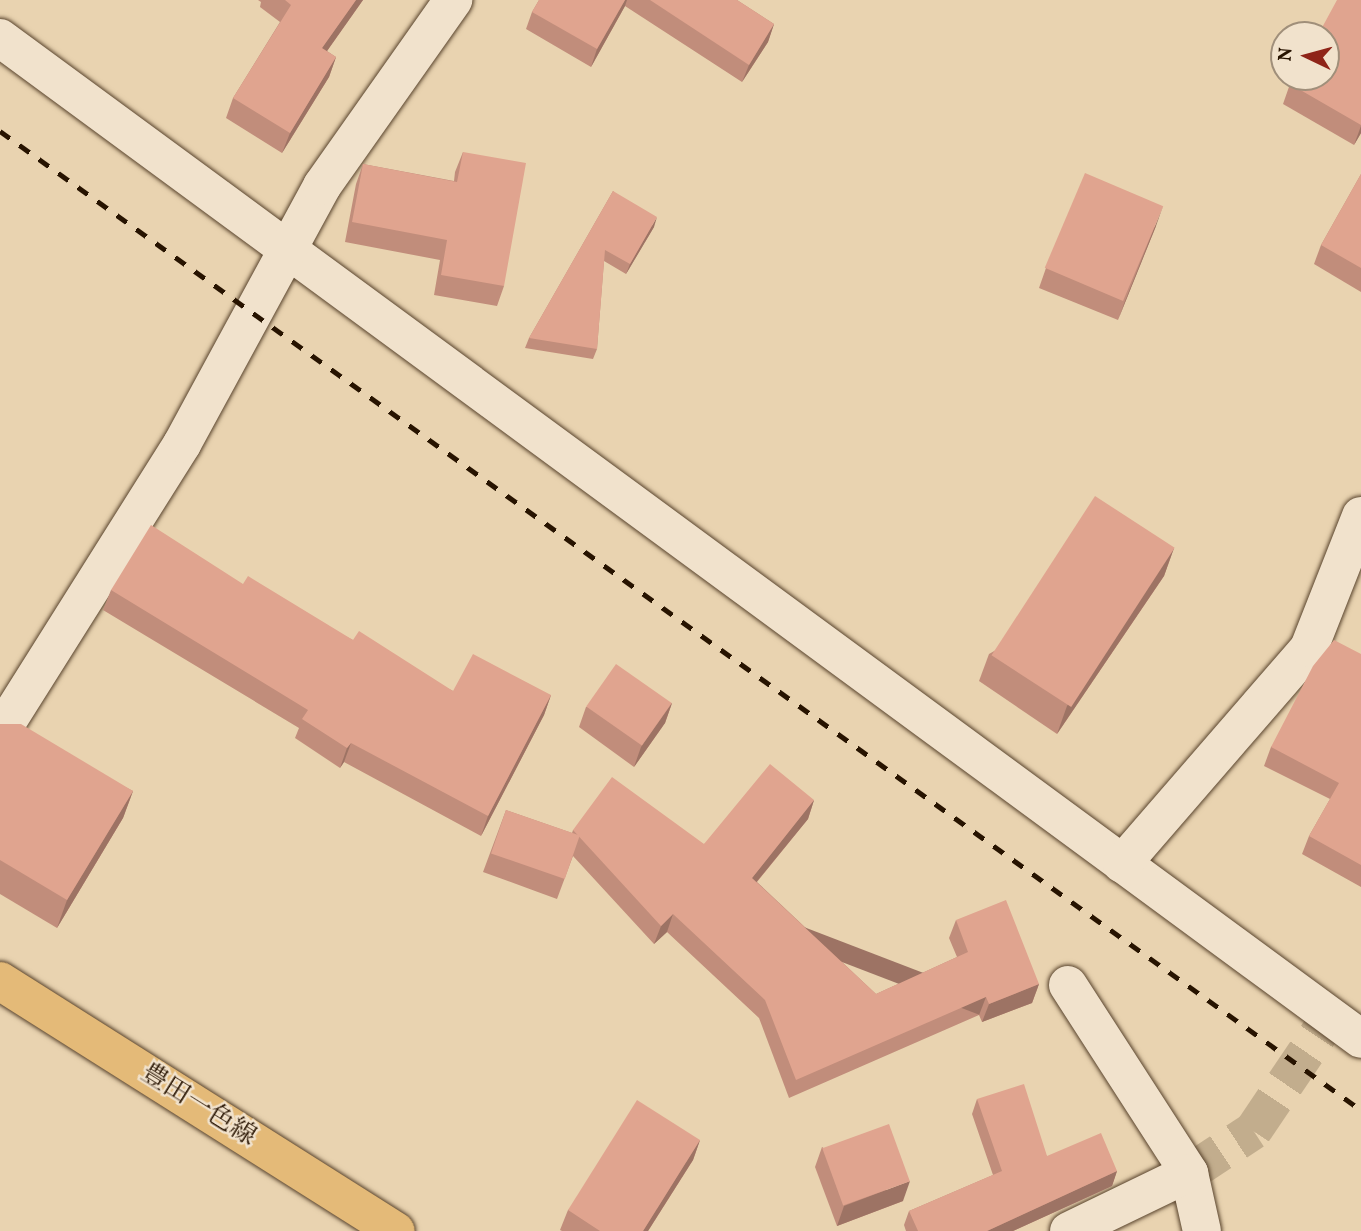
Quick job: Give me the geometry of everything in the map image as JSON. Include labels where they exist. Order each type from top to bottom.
[{"type":"main road","name":"豊田一色線","points":[[0,981],[396,1231]]},
{"type":"street","points":[[0,733],[182,443],[284,248],[322,186],[453,0]]},
{"type":"street","points":[[0,38],[1122,863],[1345,1012],[1361,1039]]},
{"type":"street","points":[[1122,863],[1309,648],[1361,516]]},
{"type":"street","points":[[1068,985],[1189,1172],[1202,1231]]},
{"type":"street","points":[[1069,1231],[1189,1172]]},
{"type":"building","points":[[285,0],[356,0],[322,48],[336,57],[290,133],[233,98],[291,5]]},
{"type":"building","points":[[539,0],[625,0],[597,49],[532,12]]},
{"type":"building","points":[[650,0],[737,0],[774,24],[749,65]]},
{"type":"building","points":[[1337,0],[1361,0],[1361,125],[1302,91],[1340,91],[1340,21],[1326,21]]},
{"type":"building","points":[[463,152],[526,163],[504,286],[441,275],[447,240],[352,222],[363,164],[457,182]]},
{"type":"building","points":[[1085,173],[1163,206],[1123,301],[1045,268]]},
{"type":"building","points":[[1361,174],[1361,268],[1321,245]]},
{"type":"building","points":[[613,191],[657,217],[630,264],[605,250],[597,349],[529,338]]},
{"type":"building","points":[[1095,496],[1175,548],[1071,707],[992,655]]},
{"type":"building","points":[[151,525],[243,584],[248,576],[353,640],[359,631],[453,691],[473,654],[551,695],[488,816],[351,743],[347,748],[302,719],[308,710],[111,590]]},
{"type":"building","points":[[1334,640],[1361,654],[1361,865],[1309,836],[1339,783],[1271,747],[1313,666]]},
{"type":"building","points":[[616,664],[672,703],[642,746],[586,707]]},
{"type":"building","points":[[0,724],[21,724],[133,791],[67,900],[0,860]]},
{"type":"building","points":[[770,764],[814,800],[752,878],[876,994],[968,952],[956,920],[1006,900],[1039,984],[989,1004],[986,997],[796,1080],[765,1000],[673,914],[661,926],[573,830],[612,777],[704,844]]},
{"type":"building","points":[[506,810],[580,835],[565,879],[491,853]]},
{"type":"building","points":[[1024,1084],[1047,1156],[1101,1133],[1117,1171],[987,1231],[918,1231],[909,1211],[1002,1171],[977,1099]]},
{"type":"building","points":[[637,1100],[700,1140],[643,1231],[600,1231],[568,1210]]},
{"type":"building","points":[[889,1124],[910,1181],[843,1206],[822,1148]]},
{"type":"tunnel","points":[[1189,1173],[1253,1131],[1330,1017]]},
{"type":"railway","points":[[0,131],[1361,1110]]}]
